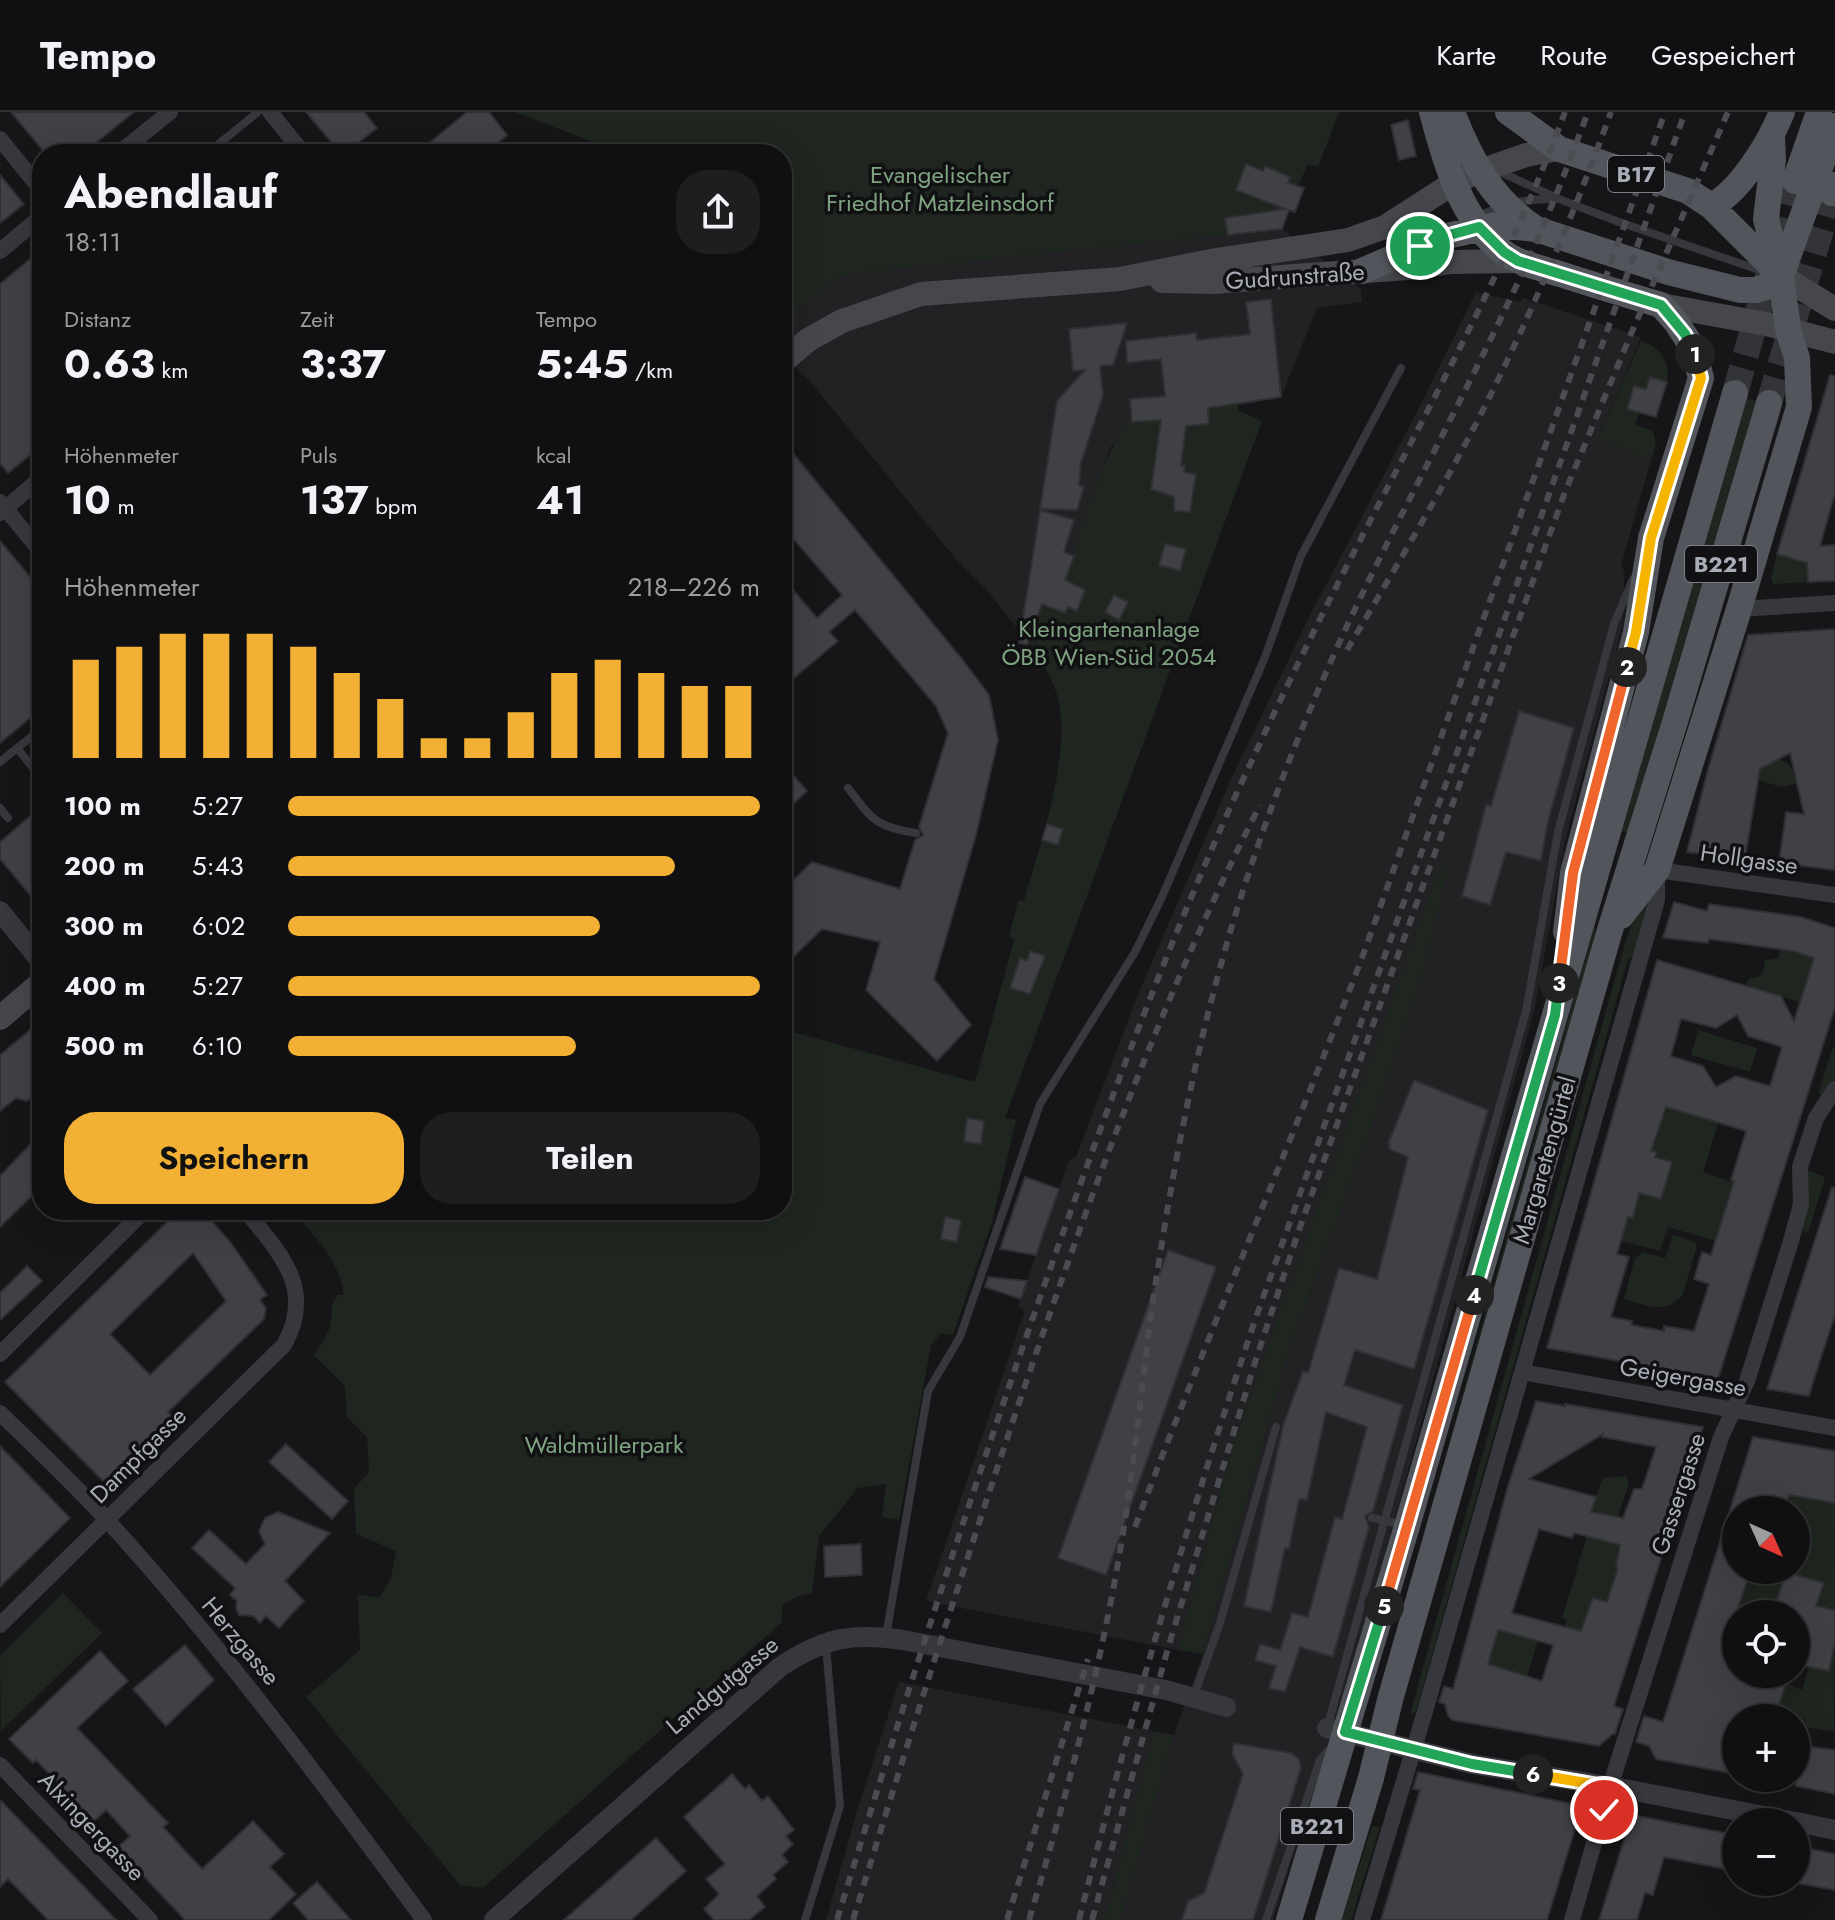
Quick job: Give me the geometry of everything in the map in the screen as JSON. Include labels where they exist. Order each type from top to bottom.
[{"type":"main road","points":[[1432,112],[1442,153],[1476,222],[1504,252],[1518,261],[1661,305],[1788,329],[1835,342]]},
{"type":"main road","points":[[1452,112],[1463,140],[1505,204],[1536,229]]},
{"type":"main road","name":"B17","points":[[1508,112],[1559,149],[1688,191],[1711,206],[1781,276]]},
{"type":"main road","points":[[1711,206],[1724,200],[1734,190],[1772,138],[1782,112]]},
{"type":"main road","points":[[1795,181],[1819,112]]},
{"type":"main road","points":[[1362,271],[1476,222],[1536,229],[1668,272],[1727,288],[1756,290],[1769,286],[1781,276],[1835,126]]},
{"type":"main road","points":[[1772,138],[1773,160],[1766,219],[1781,276],[1835,309]]},
{"type":"main road","name":"Gudrunstraße","points":[[1120,279],[1216,260],[1348,240],[1385,227],[1455,182],[1526,155],[1559,149]]},
{"type":"main road","name":"Gudrunstraße","points":[[792,354],[808,340],[842,321],[921,294],[1120,279],[1213,282],[1450,262],[1518,261]]},
{"type":"main road","name":"B221","points":[[1610,930],[1657,870],[1799,407],[1797,358],[1788,329],[1781,276]]},
{"type":"main road","points":[[1555,1015],[1573,873],[1636,632],[1651,538],[1701,378],[1693,348],[1661,305]]},
{"type":"main road","name":"Margaretengürtel","points":[[1289,1920],[1336,1730],[1396,1523],[1555,1015],[1735,393]]},
{"type":"main road","name":"Margaretengürtel","points":[[1328,1920],[1610,930],[1769,403]]},
{"type":"main road","points":[[0,1018],[32,991]]},
{"type":"street","points":[[130,144],[170,112]]},
{"type":"street","points":[[270,112],[296,144]]},
{"type":"street","points":[[0,139],[32,179]]},
{"type":"street","points":[[0,251],[32,224]]},
{"type":"street","points":[[32,485],[2,508],[32,542]]},
{"type":"street","points":[[1739,609],[1835,603]]},
{"type":"street","name":"Hollgasse","points":[[1657,870],[1835,895]]},
{"type":"street","name":"Margaretengürtel","points":[[1362,1920],[1657,900],[1657,870]]},
{"type":"street","points":[[0,911],[32,951]]},
{"type":"street","name":"Gassergasse","points":[[1572,1920],[1610,1787],[1721,1437],[1747,1381],[1791,1241],[1801,1204],[1800,1167],[1816,1118],[1835,1089]]},
{"type":"street","points":[[0,1354],[135,1220]]},
{"type":"street","name":"Dampfgasse","points":[[0,1625],[284,1345],[292,1331],[297,1311],[297,1292],[284,1258],[253,1220]]},
{"type":"street","name":"Geigergasse","points":[[1522,1372],[1835,1428]]},
{"type":"street","name":"Herzgasse","points":[[0,1413],[107,1520],[282,1727],[424,1920]]},
{"type":"street","name":"Landgutgasse","points":[[494,1920],[780,1667],[806,1649],[825,1642],[861,1635],[886,1637],[1166,1690],[1226,1707]]},
{"type":"street","points":[[1336,1730],[1472,1764],[1722,1808]]},
{"type":"street","name":"Alxingergasse","points":[[0,1765],[150,1920]]},
{"type":"street","points":[[1810,1825],[1835,1830]]},
{"type":"lane","points":[[219,144],[258,112]]},
{"type":"lane","points":[[1483,170],[1514,176],[1559,199],[1743,266],[1781,276]]},
{"type":"lane","points":[[1476,222],[1505,204],[1525,199],[1559,199]]},
{"type":"lane","points":[[886,1637],[928,1391],[960,1337],[1040,1104],[1135,952],[1162,897],[1265,657],[1301,556],[1401,368]]},
{"type":"lane","name":"Margaretengürtel","points":[[1396,1523],[1526,1011],[1558,832],[1614,624],[1651,538]]},
{"type":"lane","points":[[0,762],[32,736]]},
{"type":"lane","points":[[17,748],[32,767]]},
{"type":"lane","points":[[848,788],[872,819],[885,828],[916,833]]},
{"type":"lane","points":[[0,808],[8,818]]},
{"type":"lane","points":[[1193,1698],[1220,1623],[1276,1427]]},
{"type":"lane","points":[[1372,1518],[1396,1523]]},
{"type":"lane","points":[[805,1920],[840,1806],[825,1642]]},
{"type":"lane","name":"Margaretengürtel","points":[[1266,1920],[1320,1760],[1336,1730]]},
{"type":"shaded area","points":[[1282,229],[1361,289],[1362,302],[1317,308],[1281,397],[1256,400],[1256,403],[1167,412],[1167,419],[1132,422],[1110,448],[1062,591],[1048,587],[1030,638],[1020,632],[986,589],[954,557],[809,380],[792,365],[792,315],[835,279],[854,273]]},
{"type":"shaded area","points":[[1476,292],[1520,302],[1523,298],[1641,337],[1598,439],[1651,460],[1621,566],[1624,571],[1623,624],[1566,837],[1535,1007],[1403,1490],[1273,1920],[1119,1920],[1174,1735],[1203,1654],[1287,1356],[1383,1094],[1422,977],[1442,864],[1234,1442],[1178,1650],[926,1601],[1025,1310],[1018,1307],[1069,1160],[1076,1157],[1139,992],[1232,777],[1309,617]]},
{"type":"shaded area","points":[[899,1682],[1154,1731],[1105,1920],[826,1920]]},
{"type":"green space","name":"Evangelischer Friedhof Matzleinsdorf","points":[[515,112],[1339,112],[1318,167],[1308,164],[1298,186],[1304,188],[1295,212],[1289,210],[1282,229],[854,273],[835,279],[792,315],[792,144],[598,144]]},
{"type":"green space","points":[[1641,340],[1659,351],[1667,367],[1667,382],[1650,377],[1635,425],[1653,431],[1656,444],[1651,460],[1598,439]]},
{"type":"green space","points":[[1746,398],[1756,401],[1628,833],[1622,831]]},
{"type":"green space","name":"Waldmüllerpark","points":[[1238,404],[1238,410],[1262,421],[1005,1118],[1016,1120],[992,1222],[953,1335],[941,1333],[931,1345],[899,1520],[882,1517],[886,1484],[858,1488],[819,1536],[812,1593],[798,1596],[783,1605],[781,1623],[483,1888],[460,1885],[306,1697],[360,1650],[358,1594],[379,1598],[391,1578],[396,1551],[356,1534],[354,1489],[369,1472],[367,1437],[347,1417],[345,1386],[314,1355],[329,1330],[335,1299],[338,1295],[344,1295],[331,1259],[301,1220],[792,1220],[792,1032],[975,1082],[1014,940],[1009,937],[1018,901],[1024,901],[1052,802],[1060,750],[1059,702],[1045,668],[1025,637],[1030,638],[1048,587],[1062,591],[1106,460],[1128,420],[1167,419],[1167,412]]},
{"type":"green space","points":[[1777,554],[1807,563],[1808,582],[1774,584],[1771,580]]},
{"type":"green space","points":[[1772,757],[1789,766],[1797,783],[1782,787],[1757,780],[1761,766],[1770,764]]},
{"type":"green space","points":[[1441,864],[1447,873],[1422,977],[1383,1094],[1287,1356],[1203,1654],[1178,1650],[1234,1442]]},
{"type":"green space","points":[[1649,897],[1635,955],[1628,959],[1416,1712],[1410,1714],[1623,950],[1634,917]]},
{"type":"green space","points":[[1595,924],[1595,938],[1426,1540],[1422,1539]]},
{"type":"green space","points":[[1780,949],[1817,959],[1812,963],[1800,1002],[1745,986],[1749,978],[1762,974],[1764,961],[1779,958]]},
{"type":"green space","points":[[1698,1030],[1757,1048],[1750,1072],[1691,1055]]},
{"type":"green space","points":[[1835,1047],[1835,1079],[1823,1096],[1818,1094]]},
{"type":"green space","points":[[1656,1104],[1718,1123],[1703,1172],[1738,1184],[1731,1190],[1715,1241],[1668,1227],[1660,1251],[1617,1240],[1622,1222],[1626,1223],[1628,1217],[1633,1218],[1628,1189],[1662,1198],[1672,1162],[1655,1157],[1656,1153],[1649,1155],[1657,1132]]},
{"type":"green space","points":[[1808,1171],[1825,1179],[1808,1232],[1805,1233],[1802,1226]]},
{"type":"green space","points":[[1673,1235],[1695,1242],[1697,1246],[1683,1294],[1663,1307],[1624,1299],[1635,1258],[1643,1252],[1665,1258]]},
{"type":"green space","points":[[1626,1476],[1629,1482],[1617,1520],[1622,1547],[1619,1547],[1617,1555],[1618,1568],[1608,1602],[1593,1598],[1589,1609],[1597,1636],[1565,1626],[1567,1620],[1562,1618],[1587,1536],[1597,1539],[1591,1512],[1603,1478]]},
{"type":"green space","points":[[1782,1483],[1808,1496],[1783,1496]]},
{"type":"green space","points":[[1810,1499],[1835,1503],[1835,1610],[1810,1632],[1823,1584],[1810,1580]]},
{"type":"green space","points":[[1747,1584],[1782,1584],[1777,1600],[1742,1600]]},
{"type":"green space","points":[[63,1593],[102,1633],[1,1731],[0,1656]]},
{"type":"green space","points":[[1499,1625],[1517,1635],[1538,1641],[1527,1676],[1488,1664]]},
{"type":"green space","points":[[1835,1643],[1834,1732],[1810,1728],[1810,1704],[1779,1704],[1784,1688],[1810,1688],[1810,1667],[1829,1670]]},
{"type":"green space","points":[[1154,1731],[1174,1735],[1120,1920],[1105,1920]]},
{"type":"green space","points":[[1372,1826],[1380,1827],[1351,1920],[1342,1920]]},
{"type":"building","points":[[11,112],[134,112],[94,144],[38,144]]},
{"type":"building","points":[[306,112],[364,112],[377,128],[357,144],[333,144]]},
{"type":"building","points":[[467,112],[489,112],[507,135],[496,144],[428,144]]},
{"type":"building","points":[[1408,120],[1416,156],[1399,160],[1391,125]]},
{"type":"building","points":[[1246,164],[1263,171],[1265,166],[1290,177],[1288,183],[1304,188],[1295,212],[1289,210],[1282,229],[1228,235],[1225,218],[1285,209],[1236,190]]},
{"type":"building","points":[[0,175],[24,204],[0,223]]},
{"type":"building","points":[[32,257],[32,453],[8,473],[0,463],[0,284]]},
{"type":"building","points":[[1271,299],[1281,397],[1208,408],[1209,424],[1186,426],[1181,465],[1185,466],[1184,472],[1196,474],[1190,512],[1174,511],[1174,497],[1151,489],[1161,420],[1132,422],[1130,399],[1165,396],[1161,359],[1127,363],[1126,341],[1196,333],[1197,340],[1250,334],[1246,302]]},
{"type":"building","points":[[1127,323],[1113,365],[1100,366],[1103,395],[1081,463],[1079,485],[1084,487],[1077,510],[1040,509],[1057,401],[1085,370],[1073,371],[1069,329]]},
{"type":"building","points":[[1830,375],[1835,376],[1835,493],[1820,546],[1835,545],[1835,581],[1808,582],[1807,563],[1777,554]]},
{"type":"building","points":[[1650,377],[1667,382],[1656,417],[1627,409],[1634,386],[1646,389]]},
{"type":"building","points":[[792,452],[989,695],[998,740],[976,835],[934,979],[971,1025],[937,1061],[866,990],[880,942],[822,929],[792,958],[792,881],[812,862],[900,889],[915,840],[923,835],[919,827],[948,733],[936,706],[855,610],[829,632],[838,641],[792,680],[792,589],[817,618],[842,595],[792,538]]},
{"type":"building","points":[[1040,510],[1074,520],[1064,552],[1074,556],[1065,580],[1085,590],[1077,611],[1068,607],[1065,613],[1042,604],[1027,645],[1019,643]]},
{"type":"building","points":[[0,541],[32,579],[32,716],[0,743]]},
{"type":"building","points":[[1165,544],[1186,549],[1180,571],[1159,565]]},
{"type":"building","points":[[1114,595],[1128,602],[1119,620],[1105,612]]},
{"type":"building","points":[[1835,629],[1835,870],[1779,863],[1786,812],[1804,814],[1790,753],[1760,769],[1745,858],[1687,852],[1748,635]]},
{"type":"building","points":[[1519,711],[1574,728],[1548,822],[1541,861],[1506,852],[1490,905],[1462,896],[1486,805],[1491,806]]},
{"type":"building","points":[[792,774],[807,791],[792,805]]},
{"type":"building","points":[[32,815],[32,897],[0,859],[0,842]]},
{"type":"building","points":[[1047,824],[1063,829],[1058,845],[1042,840]]},
{"type":"building","points":[[1674,902],[1707,911],[1709,904],[1801,917],[1835,928],[1835,1007],[1718,1379],[1547,1348],[1657,960],[1781,996],[1794,1021],[1814,958],[1793,951],[1709,939],[1708,943],[1663,938]],"holes":[[[1737,1015],[1748,1036],[1782,1047],[1770,1086],[1736,1076],[1716,1087],[1703,1066],[1671,1056],[1681,1019],[1716,1028]],[[1666,1107],[1746,1131],[1711,1255],[1702,1252],[1694,1279],[1709,1284],[1694,1331],[1664,1326],[1664,1331],[1631,1325],[1632,1321],[1611,1317],[1629,1257],[1617,1254],[1628,1217],[1633,1218],[1639,1193],[1661,1199],[1672,1162],[1655,1157],[1657,1152],[1651,1151]]]},
{"type":"building","points":[[1030,951],[1045,956],[1030,994],[1010,988],[1020,958],[1027,961]]},
{"type":"building","points":[[32,1028],[32,1097],[27,1101],[16,1098],[0,1111],[0,1055]]},
{"type":"building","points":[[1414,1080],[1488,1110],[1414,1369],[1355,1350],[1344,1385],[1403,1405],[1373,1511],[1365,1516],[1369,1527],[1333,1657],[1300,1647],[1285,1692],[1269,1688],[1276,1666],[1255,1660],[1260,1644],[1280,1650],[1292,1613],[1308,1617],[1335,1517],[1342,1519],[1367,1427],[1326,1412],[1307,1500],[1299,1499],[1271,1612],[1244,1606],[1283,1426],[1303,1371],[1308,1373],[1339,1268],[1377,1279],[1408,1157],[1389,1149],[1388,1144]]},
{"type":"building","points":[[967,1118],[984,1121],[981,1144],[964,1142]]},
{"type":"building","points":[[32,1142],[32,1196],[0,1227],[0,1176]]},
{"type":"building","points":[[1025,1177],[1059,1189],[1036,1255],[1000,1249]]},
{"type":"building","points":[[1832,1187],[1835,1188],[1835,1315],[1809,1396],[1767,1389]]},
{"type":"building","points":[[945,1217],[961,1220],[957,1242],[941,1239]]},
{"type":"building","points":[[169,1220],[211,1220],[267,1295],[260,1300],[266,1308],[264,1319],[168,1412],[173,1417],[105,1483],[5,1382]],"holes":[[[193,1253],[226,1301],[150,1375],[110,1334]]]},
{"type":"building","points":[[1168,1250],[1216,1267],[1106,1575],[1058,1558]]},
{"type":"building","points":[[27,1266],[42,1281],[0,1320],[0,1293]]},
{"type":"building","points":[[988,1277],[1027,1281],[1021,1299],[985,1287]]},
{"type":"building","points":[[1536,1401],[1703,1427],[1614,1706],[1623,1709],[1615,1734],[1599,1746],[1452,1720],[1445,1704],[1439,1702],[1444,1686],[1453,1689],[1508,1486]],"holes":[[[1603,1434],[1602,1437],[1656,1447],[1642,1489],[1634,1489],[1623,1518],[1591,1512],[1596,1497],[1529,1479]],[[1539,1529],[1572,1538],[1574,1533],[1620,1545],[1618,1568],[1607,1602],[1593,1598],[1581,1631],[1512,1613]],[[1498,1630],[1553,1645],[1542,1681],[1488,1664]]]},
{"type":"building","points":[[1753,1437],[1835,1451],[1835,1503],[1810,1499],[1810,1496],[1734,1496]]},
{"type":"building","points":[[286,1444],[348,1501],[332,1519],[269,1462]]},
{"type":"building","points":[[0,1446],[70,1518],[0,1587]]},
{"type":"building","points":[[278,1512],[330,1533],[285,1581],[304,1601],[279,1628],[266,1616],[260,1623],[253,1616],[239,1615],[237,1601],[230,1595],[235,1588],[192,1548],[209,1530],[246,1564],[265,1544],[259,1531],[265,1518]]},
{"type":"building","points":[[1722,1535],[1722,1584],[1746,1584],[1741,1600],[1722,1600],[1722,1688],[1785,1688],[1779,1704],[1722,1704],[1722,1771],[1656,1759],[1649,1746],[1636,1742],[1644,1716],[1663,1722]]},
{"type":"building","points":[[861,1544],[862,1575],[825,1577],[824,1546]]},
{"type":"building","points":[[1810,1579],[1824,1583],[1816,1606],[1835,1610],[1835,1643],[1829,1671],[1810,1667],[1810,1600],[1777,1600],[1782,1584],[1810,1584]]},
{"type":"building","points":[[185,1645],[214,1680],[166,1726],[133,1689]]},
{"type":"building","points":[[100,1651],[128,1681],[77,1728],[168,1823],[163,1827],[202,1869],[253,1821],[284,1854],[270,1867],[296,1894],[269,1920],[185,1920],[117,1848],[130,1836],[106,1810],[94,1821],[36,1760],[33,1763],[9,1739]]},
{"type":"building","points":[[1234,1743],[1291,1753],[1299,1759],[1301,1768],[1253,1920],[1182,1920],[1188,1901],[1204,1893],[1243,1774],[1232,1753]]},
{"type":"building","points":[[1810,1747],[1835,1750],[1835,1794],[1810,1789]]},
{"type":"building","points":[[1418,1772],[1582,1806],[1547,1920],[1381,1920],[1420,1790],[1413,1789]]},
{"type":"building","points":[[732,1774],[745,1789],[749,1785],[762,1801],[768,1796],[794,1830],[786,1836],[793,1844],[782,1855],[788,1862],[773,1875],[776,1879],[757,1896],[765,1907],[749,1920],[714,1920],[704,1909],[719,1894],[706,1879],[725,1864],[684,1817]]},
{"type":"building","points":[[0,1800],[116,1920],[48,1920],[8,1879],[0,1887]]},
{"type":"building","points":[[1632,1815],[1722,1832],[1722,1868],[1664,1857],[1653,1895],[1645,1893],[1637,1920],[1599,1920]]},
{"type":"building","points":[[656,1838],[686,1871],[631,1920],[564,1920]]},
{"type":"building","points":[[1810,1849],[1835,1854],[1835,1890],[1810,1886]]},
{"type":"building","points":[[317,1882],[351,1920],[308,1920],[293,1903]]},
{"type":"tunnel","points":[[1735,393],[1795,181]]},
{"type":"tunnel","points":[[1769,403],[1832,193]]},
{"type":"railway","points":[[837,1920],[918,1660],[1004,1402],[1083,1178],[1161,972],[1262,739],[1483,301],[1540,176],[1565,112]]},
{"type":"railway","points":[[1029,1920],[1070,1778],[1114,1587],[1153,1301],[1176,1163],[1205,1026],[1243,890],[1274,800],[1329,667],[1369,580],[1515,288],[1588,112]]},
{"type":"railway","points":[[1347,650],[1437,496],[1487,402],[1553,259],[1611,112]]},
{"type":"railway","points":[[1135,1527],[1363,955],[1665,112]]},
{"type":"railway","points":[[1079,1920],[1161,1620],[1254,1323],[1685,112]]},
{"type":"railway","points":[[1092,1920],[1168,1648],[1256,1359],[1300,1227],[1565,492],[1728,112]]},
{"type":"railway","points":[[853,1920],[976,1532],[1072,1250],[1190,951],[1260,805]]},
{"type":"railway","points":[[1007,1920],[1088,1659]]},
{"type":"route","points":[[1420,246],[1479,227],[1493,243],[1518,261],[1661,305],[1693,348],[1701,378],[1651,538],[1636,632],[1573,873],[1555,1015],[1345,1732],[1472,1764],[1610,1787],[1604,1810]]},
{"type":"park label","name":"Kleingartenanlage ÖBB Wien-Süd 2054","points":[[1109,642]]}]
